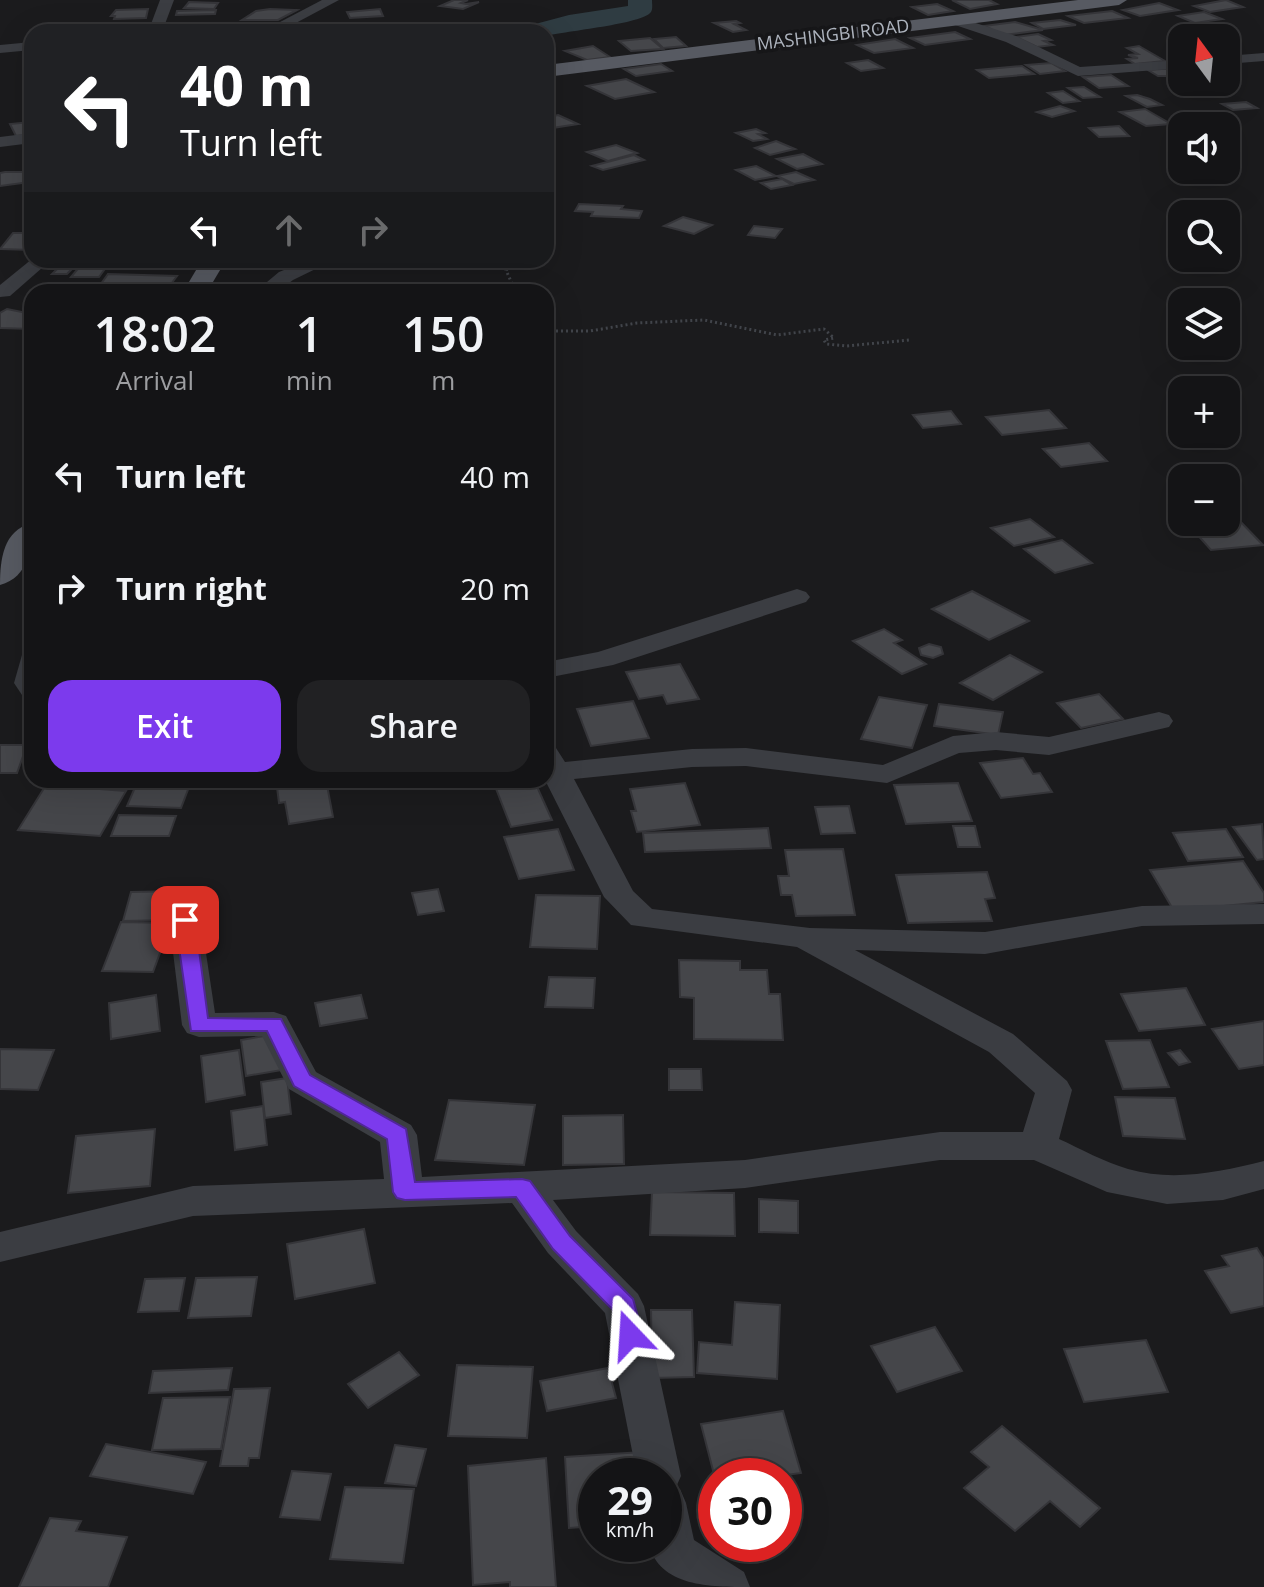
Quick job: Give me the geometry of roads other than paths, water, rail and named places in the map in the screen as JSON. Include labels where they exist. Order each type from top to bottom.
[{"type":"main road","name":"MASHINGBI ROAD","points":[[554,70],[1119,0]]},
{"type":"main road","points":[[0,575],[24,543]]},
{"type":"street","points":[[158,24],[167,0]]},
{"type":"street","points":[[284,24],[332,0]]},
{"type":"street","points":[[954,20],[1011,39],[1078,72],[1168,65]]},
{"type":"street","points":[[0,49],[24,47]]},
{"type":"street","points":[[1240,59],[1264,57]]},
{"type":"street","points":[[0,142],[24,139]]},
{"type":"street","points":[[2,292],[32,268]]},
{"type":"street","points":[[276,284],[306,268]]},
{"type":"street","points":[[2,292],[24,296]]},
{"type":"street","points":[[554,668],[603,659],[797,597]]},
{"type":"street","points":[[554,763],[746,757],[887,774],[953,745],[996,741],[1049,746],[1159,721]]},
{"type":"street","points":[[554,769],[620,897],[643,918],[805,937],[985,943],[1142,916],[1264,914]]},
{"type":"street","points":[[185,920],[199,1025],[274,1024],[302,1080],[398,1135],[405,1192]]},
{"type":"street","points":[[805,937],[1001,1043],[1054,1090],[1038,1146]]},
{"type":"street","points":[[0,1247],[193,1201],[522,1188],[745,1174],[940,1146],[1038,1146],[1121,1182],[1167,1190],[1223,1186],[1264,1175]]},
{"type":"street","points":[[522,1188],[562,1242],[624,1306],[655,1458]]},
{"type":"street","points":[[682,1557],[727,1587]]},
{"type":"waterway","points":[[554,26],[620,17],[640,10],[640,0]]}]
